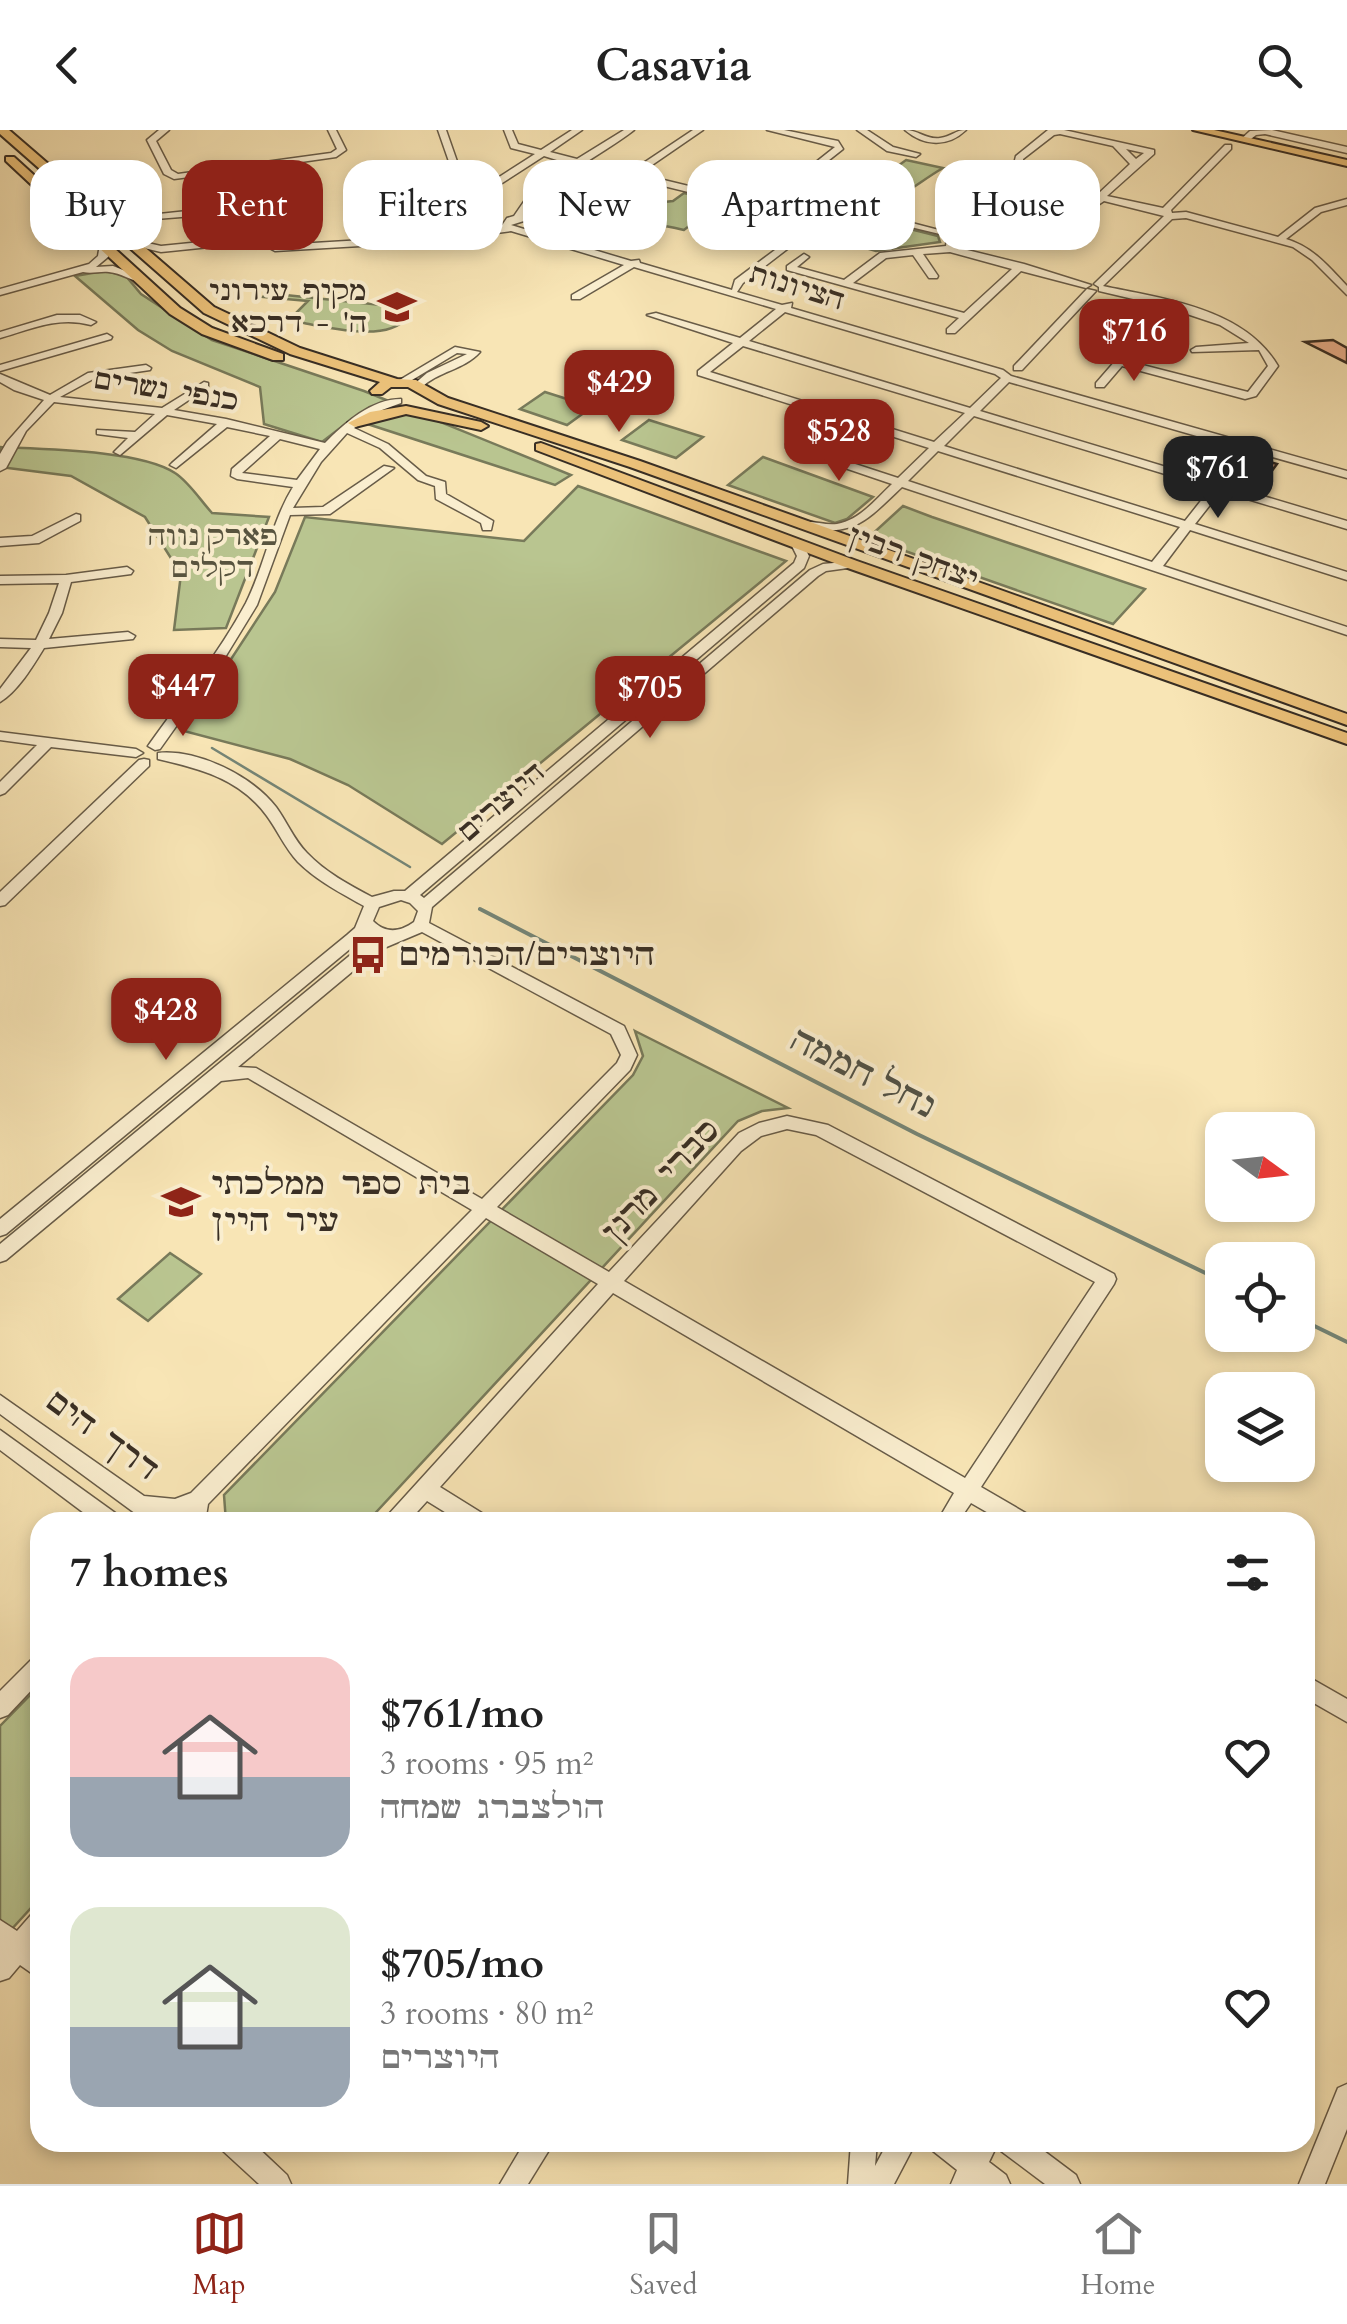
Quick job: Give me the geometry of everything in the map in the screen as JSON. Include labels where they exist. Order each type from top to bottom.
[{"type":"main road","points":[[1184,130],[1347,165]]},
{"type":"main road","points":[[1199,130],[1240,145]]},
{"type":"main road","name":"יצחק רבין","points":[[8,133],[38,160]]},
{"type":"main road","points":[[0,150],[30,177]]},
{"type":"main road","points":[[111,250],[175,311],[207,331],[377,392],[406,390]]},
{"type":"main road","name":"יצחק רבין","points":[[139,250],[190,297],[233,323],[296,350],[800,524],[1347,720]]},
{"type":"main road","name":"יצחק רבין","points":[[406,390],[484,426],[797,544],[1347,739]]},
{"type":"main road","points":[[357,421],[404,407],[484,426]]},
{"type":"street","points":[[165,130],[151,140],[170,175],[182,176]]},
{"type":"street","points":[[296,160],[339,153],[342,147],[332,130]]},
{"type":"street","points":[[442,130],[452,160]]},
{"type":"street","points":[[508,130],[514,146],[569,160]]},
{"type":"street","points":[[503,179],[578,130]]},
{"type":"street","points":[[592,160],[630,130]]},
{"type":"street","points":[[593,160],[642,130]]},
{"type":"street","points":[[657,160],[700,130]]},
{"type":"street","points":[[771,130],[836,143],[840,148],[825,160]]},
{"type":"street","points":[[862,130],[890,149],[916,154]]},
{"type":"street","points":[[910,130],[923,139],[950,140],[962,130]]},
{"type":"street","points":[[1018,160],[1055,131],[1151,152],[1100,199]]},
{"type":"street","points":[[800,524],[850,526],[874,511],[1168,212],[1253,132],[1347,150]]},
{"type":"street","points":[[1116,144],[1135,164]]},
{"type":"street","points":[[1185,213],[1240,145]]},
{"type":"street","points":[[663,156],[667,160]]},
{"type":"street","points":[[1100,199],[1185,213],[1281,239],[1315,258],[1347,292]]},
{"type":"street","points":[[1281,239],[1305,215],[1323,206],[1347,202]]},
{"type":"street","points":[[507,227],[523,210]]},
{"type":"street","points":[[518,218],[523,218]]},
{"type":"street","points":[[323,242],[394,242],[507,227],[523,232]]},
{"type":"street","points":[[846,284],[876,258],[935,247]]},
{"type":"street","points":[[0,292],[97,263],[104,250]]},
{"type":"street","points":[[163,273],[163,258],[183,250]]},
{"type":"street","name":"הציונות","points":[[588,250],[745,287]]},
{"type":"street","name":"הציונות","points":[[599,250],[635,263],[745,287],[786,307],[1232,435],[1347,472]]},
{"type":"street","points":[[745,287],[784,250]]},
{"type":"street","points":[[972,250],[1236,326],[1274,366],[1252,394],[1245,396],[1122,362]]},
{"type":"street","points":[[916,252],[934,276]]},
{"type":"street","points":[[804,257],[790,268],[966,317]]},
{"type":"street","points":[[576,297],[635,263]]},
{"type":"street","points":[[951,331],[1020,266]]},
{"type":"street","points":[[58,276],[113,270],[139,280]]},
{"type":"street","points":[[786,307],[702,373],[1347,576]]},
{"type":"street","points":[[1100,385],[1168,307]]},
{"type":"street","points":[[652,314],[1347,525]]},
{"type":"street","points":[[0,335],[63,317],[80,316],[91,322]]},
{"type":"street","points":[[1,376],[107,336]]},
{"type":"street","points":[[1196,350],[1258,345]]},
{"type":"street","points":[[159,751],[251,604],[285,512],[327,447],[357,421],[406,390],[426,375],[475,352],[459,349],[446,356],[406,390]]},
{"type":"street","points":[[446,356],[456,364]]},
{"type":"street","points":[[0,468],[9,448],[54,398],[83,378],[146,368]]},
{"type":"street","name":"הציונות","points":[[1011,373],[1248,448],[1347,472]]},
{"type":"street","name":"כנפי נשרים","points":[[1,376],[54,398],[226,422],[327,447]]},
{"type":"street","points":[[120,452],[164,411],[204,385]]},
{"type":"street","points":[[357,421],[377,392]]},
{"type":"street","points":[[357,421],[422,478],[442,484],[440,496],[487,521],[487,527]]},
{"type":"street","points":[[176,465],[226,422]]},
{"type":"street","points":[[101,432],[137,436]]},
{"type":"street","points":[[278,435],[236,471],[237,476],[301,484]]},
{"type":"street","points":[[1232,435],[1248,448],[1316,460]]},
{"type":"street","points":[[790,446],[1347,631]]},
{"type":"street","points":[[1155,567],[1248,448]]},
{"type":"street","points":[[285,512],[326,511],[388,468]]},
{"type":"street","points":[[0,542],[35,540],[76,518]]},
{"type":"street","name":"היוצרים","points":[[409,896],[803,562],[797,544]]},
{"type":"street","name":"היוצרים","points":[[423,915],[515,826],[814,573],[851,564]]},
{"type":"street","points":[[0,580],[66,580],[128,571]]},
{"type":"street","points":[[0,698],[43,644],[58,612],[66,580]]},
{"type":"street","points":[[0,643],[43,644],[128,636]]},
{"type":"street","points":[[0,736],[140,758]]},
{"type":"street","points":[[0,790],[48,742]]},
{"type":"street","points":[[0,901],[140,758],[159,751],[209,766],[245,784],[260,797],[302,856],[324,875],[372,904]]},
{"type":"street","points":[[0,1229],[353,940],[366,923],[372,904],[385,897],[409,896],[423,915],[604,1021],[626,1040],[629,1054],[615,1079],[198,1500],[176,1508],[139,1504]]},
{"type":"street","points":[[0,1255],[371,947],[409,933],[423,915]]},
{"type":"street","points":[[366,923],[374,932],[393,936]]},
{"type":"street","points":[[249,1048],[250,1072]]},
{"type":"street","points":[[217,1075],[250,1072],[1005,1512]]},
{"type":"street","name":"סברי מרנן","points":[[404,1512],[735,1146],[766,1125],[784,1122],[805,1123],[822,1130],[1107,1278],[968,1491]]},
{"type":"street","name":"דרך הים","points":[[0,1403],[150,1512]]},
{"type":"street","name":"דרך הים","points":[[0,1440],[98,1512]]},
{"type":"street","points":[[426,1489],[462,1512]]},
{"type":"street","points":[[954,1512],[968,1491]]},
{"type":"street","points":[[196,1512],[198,1500]]},
{"type":"street","points":[[0,1707],[30,1676]]},
{"type":"street","points":[[1315,1692],[1347,1710]]},
{"type":"street","points":[[0,1969],[9,1940],[30,1958]]},
{"type":"street","points":[[1312,2184],[1347,2097]]},
{"type":"street","points":[[243,2152],[278,2184]]},
{"type":"street","points":[[514,2184],[535,2152]]},
{"type":"street","points":[[861,2184],[863,2152]]},
{"type":"street","points":[[880,2184],[898,2152]]},
{"type":"street","points":[[1023,2152],[1067,2184]]},
{"type":"street","points":[[1036,2152],[1044,2168]]},
{"type":"street","points":[[974,2164],[998,2184]]},
{"type":"green space","points":[[915,162],[935,166],[935,173],[915,186]]},
{"type":"green space","points":[[687,194],[684,230],[667,226],[667,202]]},
{"type":"green space","points":[[915,230],[935,235],[935,243],[915,246]]},
{"type":"green space","points":[[104,271],[125,275],[141,294],[212,340],[364,391],[571,475],[555,485],[352,419],[322,442],[264,424],[260,387],[172,351],[138,330],[75,276]]},
{"type":"green space","points":[[266,293],[391,306],[402,310],[406,318],[386,330],[328,328],[304,323],[293,316],[308,301],[263,297]]},
{"type":"green space","points":[[545,392],[592,407],[567,425],[520,409]]},
{"type":"green space","points":[[649,420],[703,437],[676,458],[622,440]]},
{"type":"green space","name":"פארק נווה דקלים","points":[[0,447],[90,452],[159,465],[190,486],[212,513],[269,517],[226,628],[174,630],[181,574],[145,517],[71,476],[0,467]]},
{"type":"green space","points":[[763,457],[873,497],[847,519],[835,523],[728,485]]},
{"type":"green space","points":[[578,486],[786,561],[442,844],[348,785],[290,759],[184,731],[275,592],[305,517],[524,541]]},
{"type":"green space","points":[[903,506],[1145,589],[1113,624],[868,538]]},
{"type":"green space","points":[[635,1031],[788,1108],[762,1111],[738,1121],[376,1512],[225,1512],[224,1495],[633,1075],[643,1056]]},
{"type":"green space","points":[[170,1253],[201,1274],[148,1321],[118,1299]]},
{"type":"green space","points":[[30,1695],[30,1909],[0,1942],[0,1726]]},
{"type":"building","points":[[1333,340],[1347,348],[1347,363],[1305,342]]},
{"type":"building","points":[[1259,459],[1277,464],[1260,487],[1243,481],[1250,470],[1247,463]]},
{"type":"waterway","name":"נחל חממה","points":[[212,748],[410,867]]},
{"type":"waterway","name":"נחל חממה","points":[[480,909],[917,1134],[1205,1273]]},
{"type":"waterway","name":"נחל חממה","points":[[1315,1326],[1347,1342]]},
{"type":"place","name":"מקיף עירוני ה' - דרכא","points":[[397,307]]},
{"type":"place","name":"היוצרים/הכורמים","points":[[368,955]]},
{"type":"place","name":"בית ספר ממלכתי עיר היין","points":[[181,1202]]}]
